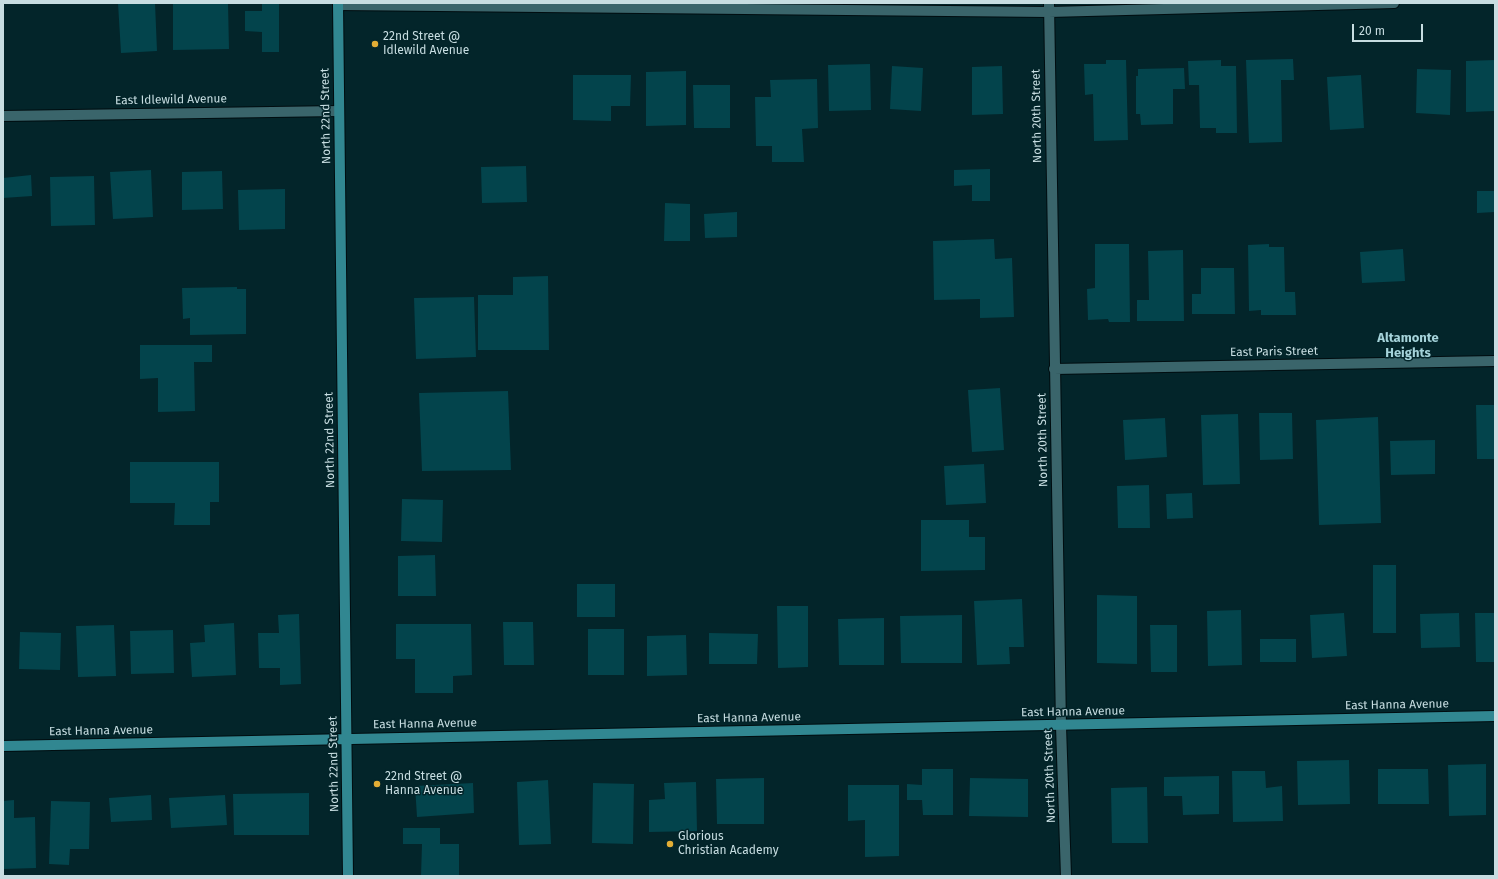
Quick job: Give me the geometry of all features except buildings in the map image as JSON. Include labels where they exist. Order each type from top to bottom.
[{"type":"street","points":[[338,4],[1049,8],[1394,3]]},
{"type":"street","name":"North 22nd Street","points":[[338,4],[348,876]]},
{"type":"street","name":"North 20th Street","points":[[1049,8],[1061,726],[1066,876]]},
{"type":"street","name":"East Idlewild Avenue","points":[[3,116],[339,111]]},
{"type":"street","name":"East Paris Street","points":[[1054,368],[1495,361]]},
{"type":"street","name":"East Hanna Avenue","points":[[3,746],[1061,726],[1495,716]]},
{"type":"place","name":"22nd Street @ Idlewild Avenue","points":[[375,44]]},
{"type":"place","name":"22nd Street @ Hanna Avenue","points":[[377,784]]},
{"type":"place","name":"Glorious Christian Academy","points":[[670,844]]},
{"type":"district","name":"Altamonte Heights","points":[[1408,346]]}]
